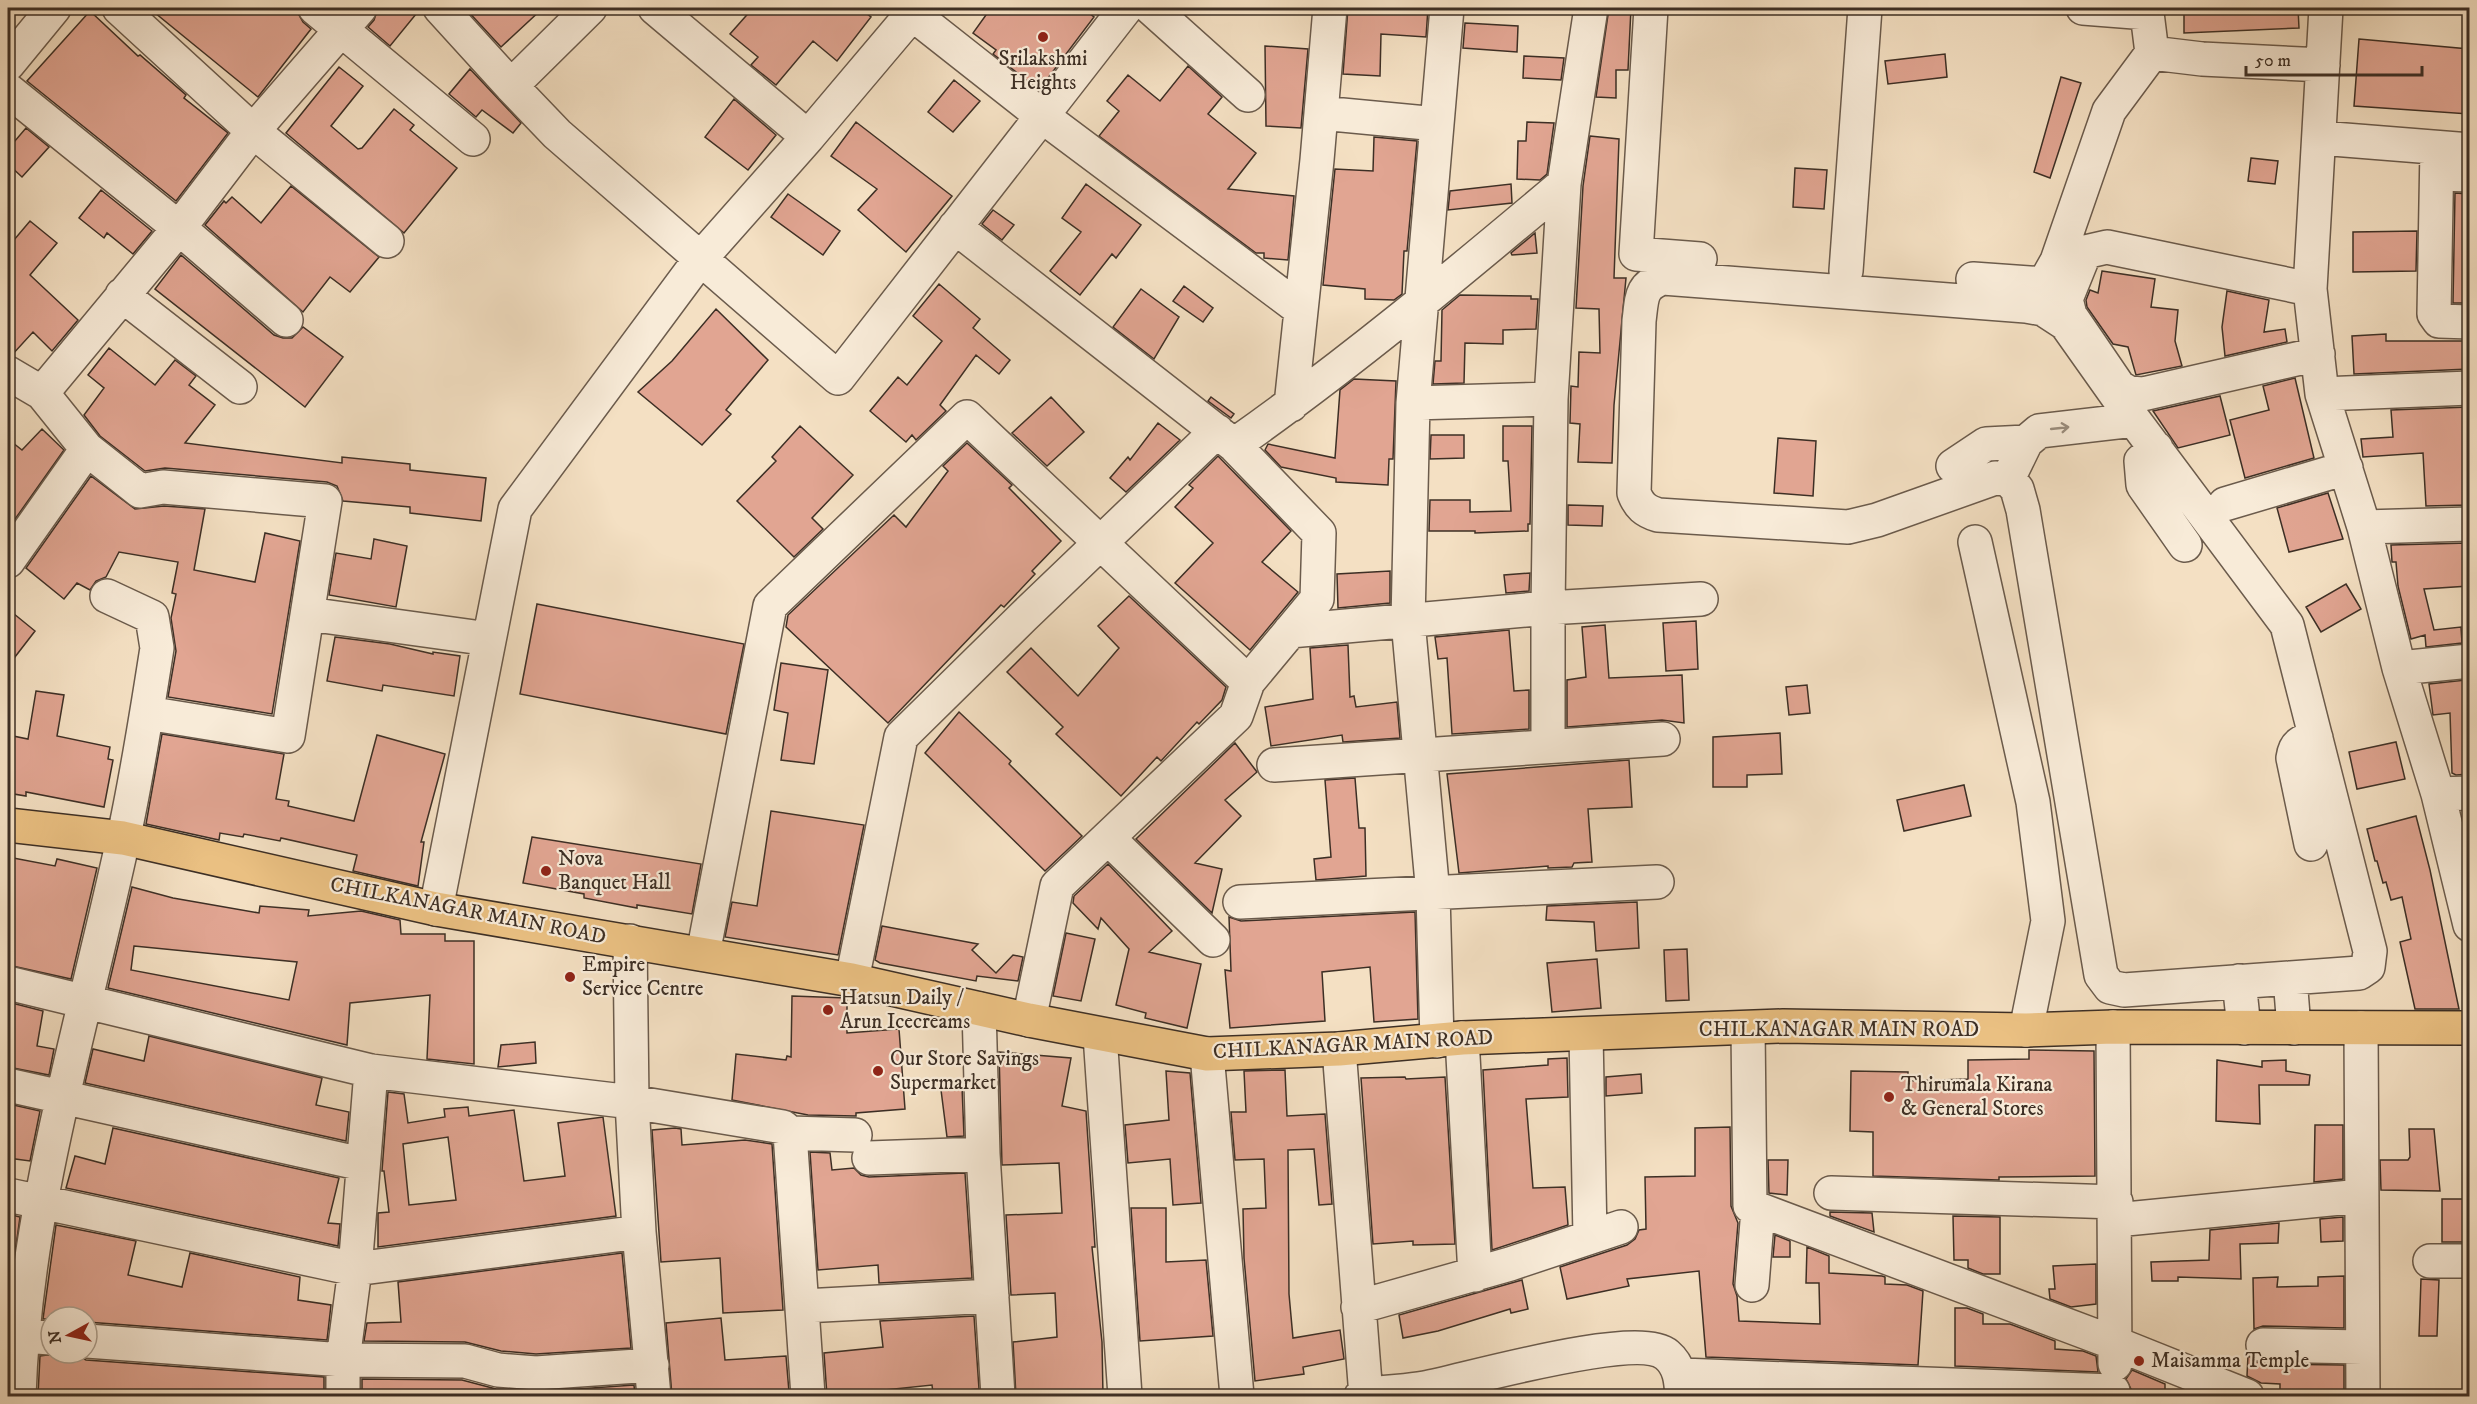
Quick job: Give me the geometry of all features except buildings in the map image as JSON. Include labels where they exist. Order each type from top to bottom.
[{"type":"main road","name":"CHILKANAGAR MAIN ROAD","points":[[8,825],[123,838],[436,909],[852,980],[1100,1035],[1207,1054],[1339,1049],[1450,1040],[1748,1028],[2469,1029]]},
{"type":"street","points":[[8,64],[54,8]]},
{"type":"street","points":[[119,8],[253,131],[387,241]]},
{"type":"street","points":[[315,8],[350,18],[472,139]]},
{"type":"street","points":[[440,8],[557,134],[838,378],[1126,8]]},
{"type":"street","points":[[512,86],[590,8]]},
{"type":"street","points":[[655,8],[808,137]]},
{"type":"street","points":[[1151,8],[1248,95]]},
{"type":"street","points":[[1291,405],[1330,8]]},
{"type":"street","points":[[1447,8],[1413,403],[1408,621],[1433,894],[1475,1275]]},
{"type":"street","points":[[1548,746],[1551,399],[1564,184],[1591,8]]},
{"type":"street","points":[[1651,8],[1636,254],[2044,284],[2057,261],[2109,111],[2152,54],[2147,13],[2083,8]]},
{"type":"street","points":[[1846,271],[1865,8]]},
{"type":"street","points":[[2326,8],[2310,289],[2322,394],[2364,527],[2399,668],[2454,794],[2469,925]]},
{"type":"street","points":[[436,909],[515,509],[701,258],[808,137],[911,10],[1042,116],[1300,309]]},
{"type":"street","points":[[42,393],[179,228],[253,131],[350,18]]},
{"type":"street","points":[[2152,54],[2202,59],[2323,64]]},
{"type":"street","points":[[8,90],[179,228],[286,320]]},
{"type":"street","points":[[1321,113],[1437,124]]},
{"type":"street","points":[[2320,138],[2437,161],[2469,175]]},
{"type":"street","points":[[2437,161],[2469,150]]},
{"type":"street","points":[[2437,161],[2435,319],[2469,322]]},
{"type":"street","points":[[852,980],[901,737],[1102,543],[1226,438],[1291,405],[1422,303],[1564,184]]},
{"type":"street","points":[[955,227],[1226,438],[1319,533],[1317,599],[1248,682],[1236,716],[1057,886],[1029,1020]]},
{"type":"street","points":[[2310,289],[2107,247],[2085,252],[2066,299],[2070,315],[2114,380],[2129,393],[2143,394],[2318,354]]},
{"type":"street","points":[[1663,278],[2043,309],[2066,324],[2134,420],[2287,625],[2370,951],[2368,967],[2359,973],[2124,990],[2110,987],[2101,975],[2023,510],[2017,489],[2007,479],[1995,478],[1877,520],[1848,527],[1658,515],[1647,511],[1638,504],[1634,493],[1642,295],[1650,282],[1663,278]]},
{"type":"street","points":[[122,295],[240,387]]},
{"type":"street","points":[[8,373],[42,393],[87,449],[140,491],[163,487],[325,501],[288,736],[147,713]]},
{"type":"street","points":[[2322,394],[2469,388]]},
{"type":"street","points":[[1413,403],[1551,399]]},
{"type":"street","points":[[703,954],[770,606],[967,417],[1248,682]]},
{"type":"street","points":[[2007,479],[2026,442],[2039,431],[2134,420]]},
{"type":"street","points":[[1953,466],[1986,444],[2026,442]]},
{"type":"street","points":[[2156,448],[2144,455],[2141,461],[2141,477],[2144,485],[2185,544]]},
{"type":"street","points":[[8,561],[87,449]]},
{"type":"street","points":[[2225,504],[2346,468]]},
{"type":"street","points":[[2364,527],[2469,524]]},
{"type":"street","points":[[1975,542],[2033,802],[2048,921],[2026,1030]]},
{"type":"street","points":[[19,1396],[40,1203],[123,838],[157,648],[152,617],[106,596]]},
{"type":"street","points":[[1290,631],[1548,608],[1701,599]]},
{"type":"street","points":[[308,615],[489,639]]},
{"type":"street","points":[[2399,668],[2469,662]]},
{"type":"street","points":[[2311,844],[2294,758],[2295,748],[2299,743],[2316,738]]},
{"type":"street","points":[[1274,765],[1663,739]]},
{"type":"street","points":[[1108,838],[1213,940]]},
{"type":"street","points":[[1240,902],[1658,882]]},
{"type":"street","points":[[99,1342],[343,1359],[465,1361],[498,1370],[653,1381],[639,1232],[632,1102],[630,941]]},
{"type":"street","points":[[2290,978],[2294,1028]]},
{"type":"street","points":[[2239,981],[2244,1028]]},
{"type":"street","points":[[8,983],[371,1071],[632,1102],[771,1124],[783,1127],[790,1133],[862,1147],[982,1154]]},
{"type":"street","points":[[979,1009],[982,1154],[998,1396]]},
{"type":"street","points":[[1339,1049],[1364,1396],[1423,1388],[1556,1358],[1641,1346],[1666,1354],[1682,1386],[2113,1394],[2117,1344],[2113,1027]]},
{"type":"street","points":[[1748,1028],[1750,1206],[2117,1344],[2247,1396]]},
{"type":"street","points":[[2361,1028],[2363,1396]]},
{"type":"street","points":[[1586,1034],[1590,1238]]},
{"type":"street","points":[[1100,1035],[1125,1396]]},
{"type":"street","points":[[1207,1054],[1237,1396]]},
{"type":"street","points":[[343,1396],[343,1359],[356,1269],[362,1164],[371,1071]]},
{"type":"street","points":[[8,1085],[362,1164]]},
{"type":"street","points":[[790,1133],[804,1306],[808,1396]]},
{"type":"street","points":[[1831,1193],[2116,1211],[2361,1196]]},
{"type":"street","points":[[8,1195],[356,1269],[639,1232]]},
{"type":"street","points":[[1752,1285],[1758,1209]]},
{"type":"street","points":[[1358,1306],[1475,1275],[1622,1227]]},
{"type":"street","points":[[2430,1261],[2469,1261]]},
{"type":"street","points":[[804,1306],[992,1296]]},
{"type":"street","points":[[2263,1345],[2362,1347]]},
{"type":"place","name":"Srilakshmi Heights","points":[[1043,37]]},
{"type":"place","name":"Nova Banquet Hall","points":[[546,871]]},
{"type":"place","name":"Empire Service Centre","points":[[570,977]]},
{"type":"place","name":"Hatsun Daily / Arun Icecreams","points":[[828,1010]]},
{"type":"place","name":"Our Store Savings Supermarket","points":[[878,1071]]},
{"type":"place","name":"Thirumala Kirana & General Stores","points":[[1889,1097]]},
{"type":"place","name":"Maisamma Temple","points":[[2139,1361]]}]
